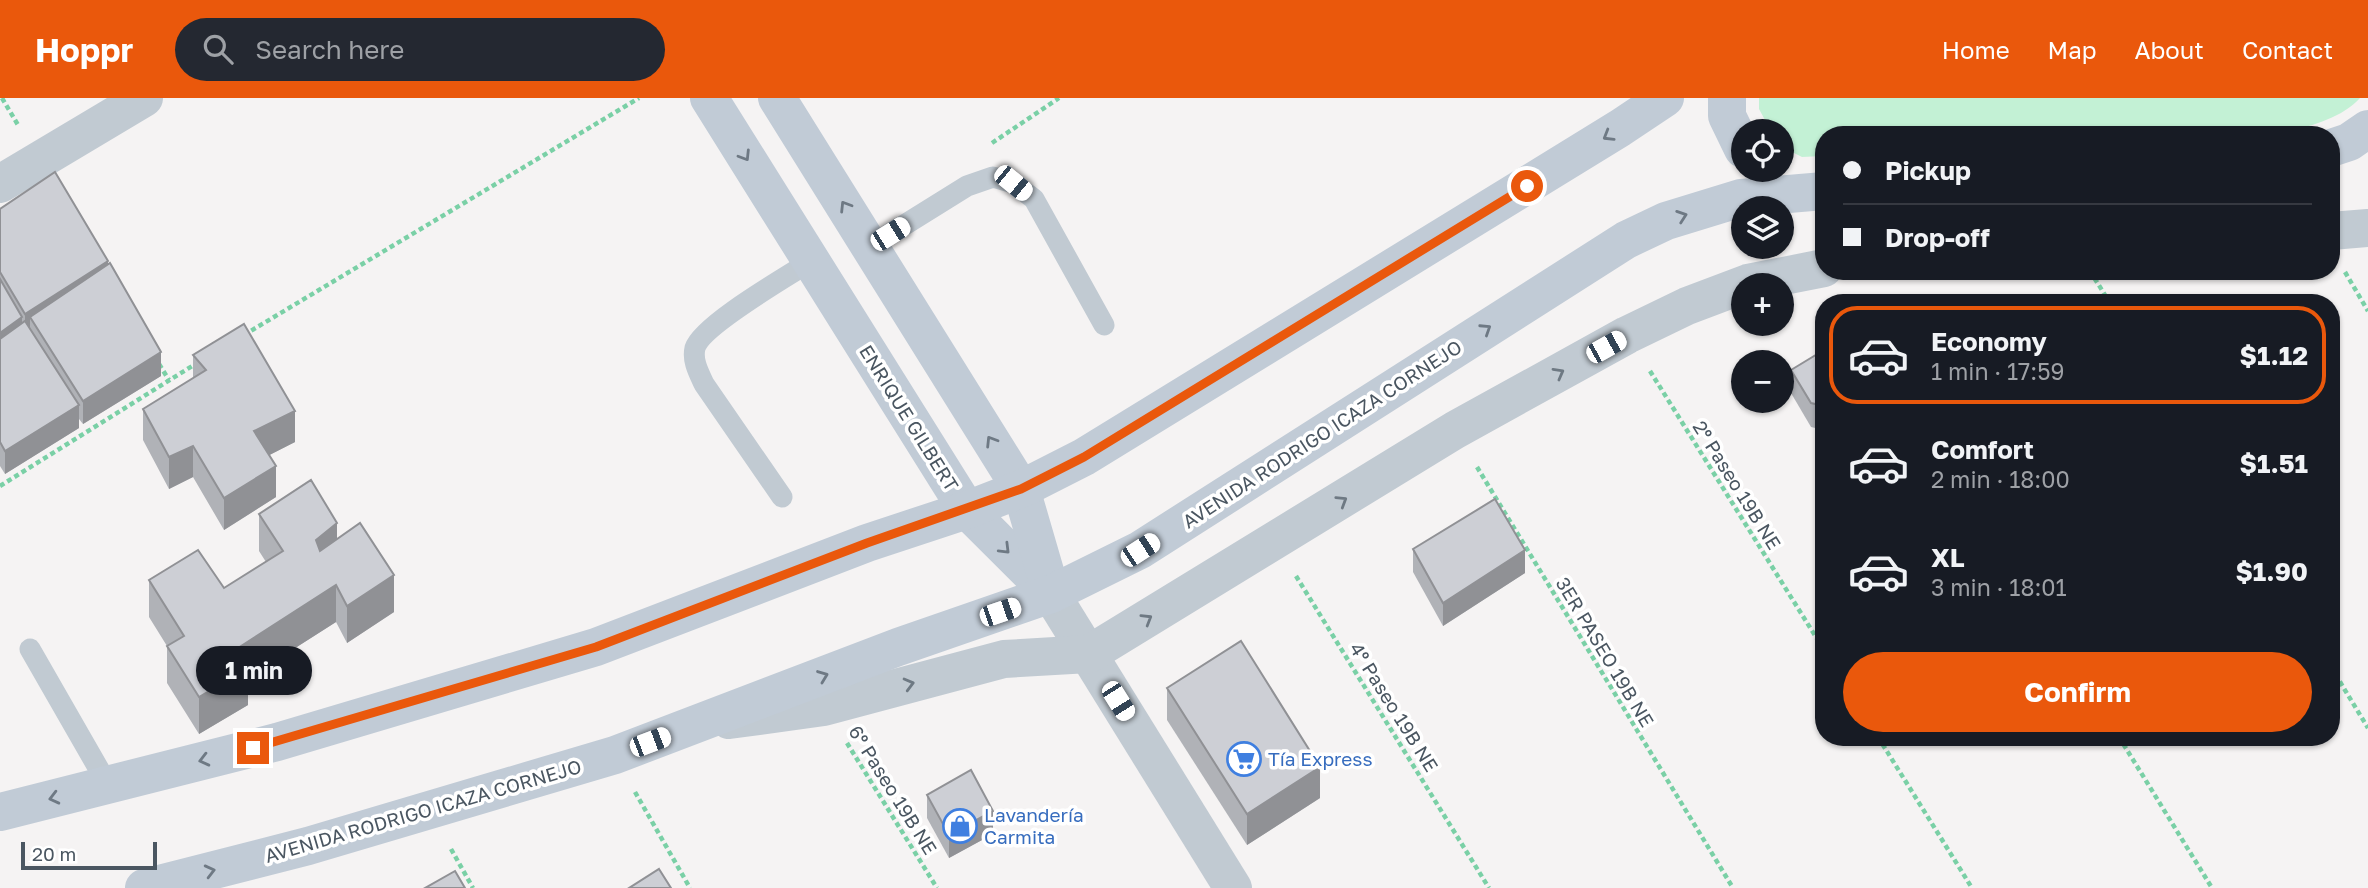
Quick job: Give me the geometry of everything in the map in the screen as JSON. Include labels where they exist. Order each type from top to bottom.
[{"type":"street","points":[[0,184],[144,98]]},
{"type":"street","name":"ENRIQUE GILBERT","points":[[709,98],[967,510],[1051,594]]},
{"type":"street","points":[[777,98],[1021,489],[1051,594],[1233,888]]},
{"type":"street","points":[[0,812],[276,742],[596,647],[867,543],[1021,489],[1084,457],[1665,98]]},
{"type":"street","points":[[1727,98],[1727,116],[1731,124]]},
{"type":"street","points":[[2340,145],[2368,130]]},
{"type":"street","points":[[2340,158],[2368,156]]},
{"type":"street","points":[[1786,182],[1815,189]]},
{"type":"street","name":"AVENIDA RODRIGO ICAZA CORNEJO","points":[[144,888],[308,846],[615,755],[898,647],[1051,594],[1140,550],[1626,240],[1666,221],[1741,198],[1815,192]]},
{"type":"street","points":[[2340,230],[2368,228]]},
{"type":"street","name":"AVENIDA RODRIGO ICAZA CORNEJO","points":[[698,724],[824,707],[1004,659],[1089,654],[1455,430],[1628,335],[1687,306],[1748,283],[1815,270]]},
{"type":"lane","points":[[869,247],[967,186],[993,177],[1013,183],[1034,200],[1104,325]]},
{"type":"lane","points":[[782,498],[704,384],[695,367],[695,348],[709,328],[811,261]]},
{"type":"lane","points":[[30,649],[108,785]]},
{"type":"path","points":[[2,98],[38,160]]},
{"type":"path","points":[[239,338],[639,98]]},
{"type":"path","points":[[2343,270],[2368,311]]},
{"type":"path","name":"2º Paseo 19B NE","points":[[1628,335],[1815,636]]},
{"type":"path","points":[[155,357],[169,380]]},
{"type":"path","points":[[0,486],[204,359]]},
{"type":"path","name":"3ER PASEO 19B NE","points":[[1455,430],[1733,888]]},
{"type":"path","name":"4º Paseo 19B NE","points":[[1275,542],[1489,888]]},
{"type":"path","points":[[2340,682],[2368,728]]},
{"type":"path","name":"6º Paseo 19B NE","points":[[824,707],[937,888]]},
{"type":"path","points":[[1884,746],[1972,888]]},
{"type":"path","points":[[2125,746],[2212,888]]},
{"type":"path","points":[[615,755],[690,888]]},
{"type":"green space","points":[[1759,98],[2360,98],[2329,119],[2307,126],[1815,126],[1815,156],[1802,157],[1794,153],[1794,119],[1764,119],[1759,109]]},
{"type":"building","points":[[55,172],[108,261],[25,314],[0,272],[0,209]]},
{"type":"building","points":[[110,263],[161,352],[83,401],[30,317]]},
{"type":"building","points":[[0,279],[22,317],[0,333]]},
{"type":"building","points":[[25,321],[79,405],[5,451],[0,442],[0,339]]},
{"type":"building","points":[[244,324],[295,411],[254,431],[276,466],[224,498],[193,446],[169,457],[143,409],[206,370],[193,355]]},
{"type":"building","points":[[1815,355],[1815,404],[1811,403],[1794,375],[1794,368]]},
{"type":"building","points":[[311,480],[337,523],[316,540],[320,551],[360,523],[394,575],[347,606],[336,585],[235,650],[248,668],[199,697],[167,646],[184,636],[149,580],[198,550],[224,588],[283,551],[259,514]]},
{"type":"building","points":[[1495,499],[1525,550],[1443,603],[1413,549]]},
{"type":"building","name":"Tía Express","points":[[1241,641],[1320,767],[1247,814],[1167,688]]},
{"type":"building","points":[[971,770],[993,811],[949,835],[927,795]]},
{"type":"building","points":[[659,869],[671,888],[629,888]]},
{"type":"building","points":[[455,871],[465,888],[425,888]]},
{"type":"place","name":"Tía Express","points":[[1244,759]]},
{"type":"place","name":"Lavandería Carmita","points":[[960,826]]},
{"type":"route","points":[[253,748],[596,647],[867,543],[1021,489],[1084,457],[1527,186]]}]
